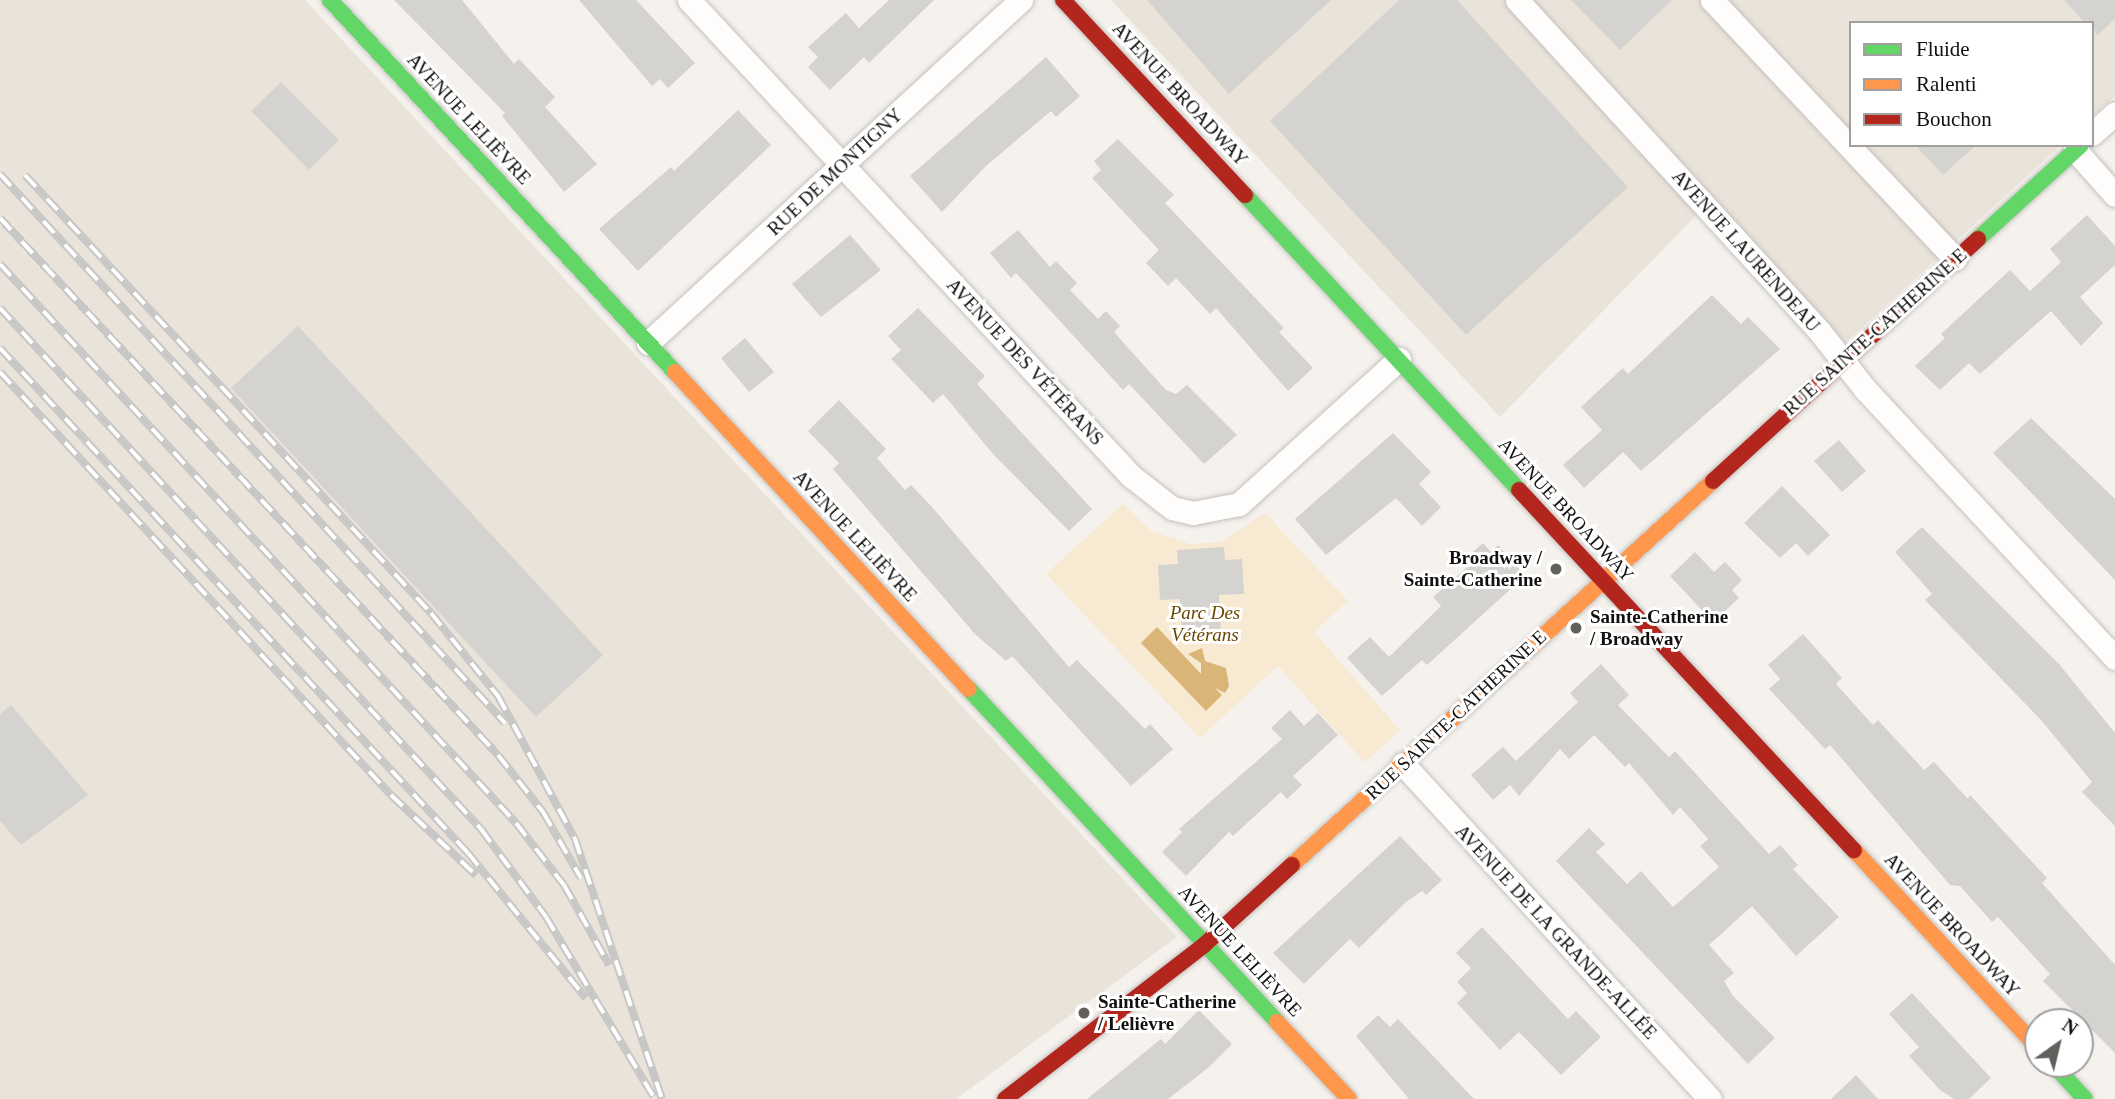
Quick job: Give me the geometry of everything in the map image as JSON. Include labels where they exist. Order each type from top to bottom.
[{"type":"street","name":"AVENUE LELIÈVRE","points":[[330,0],[1349,1099]]},
{"type":"street","name":"AVENUE DES VÉTÉRANS","points":[[689,0],[1131,477],[1172,508],[1193,513],[1239,504],[1399,359]]},
{"type":"street","name":"RUE DE MONTIGNY","points":[[648,343],[1020,0]]},
{"type":"street","name":"AVENUE BROADWAY","points":[[1063,0],[2024,1033]]},
{"type":"street","name":"AVENUE LAURENDEAU","points":[[1517,0],[2115,658]]},
{"type":"street","points":[[1712,0],[1849,146]]},
{"type":"street","points":[[2094,132],[2115,113]]},
{"type":"street","points":[[1850,147],[1955,259]]},
{"type":"street","name":"RUE SAINTE-CATHERINE E","points":[[1004,1099],[1204,944],[2078,148]]},
{"type":"street","points":[[2078,148],[2115,195]]},
{"type":"street","name":"AVENUE DE LA GRANDE-ALLÉE","points":[[1403,764],[1710,1099]]},
{"type":"street","points":[[2066,1078],[2085,1099]]},
{"type":"shaded area","points":[[0,0],[305,0],[1177,937],[956,1099],[0,1099]]},
{"type":"shaded area","points":[[1111,0],[2115,0],[2115,96],[2094,114],[2094,21],[1849,21],[1849,147],[2059,147],[1845,343],[1713,198],[1500,417]]},
{"type":"shaded area","points":[[1157,627],[1201,674],[1201,663],[1188,654],[1202,648],[1205,661],[1226,668],[1229,686],[1225,693],[1215,688],[1222,695],[1206,711],[1141,643]]},
{"type":"green space","name":"Parc Des Vétérans","points":[[1123,504],[1151,531],[1190,544],[1221,542],[1265,513],[1348,601],[1314,632],[1400,730],[1365,763],[1278,666],[1200,738],[1046,574]]},
{"type":"building","points":[[394,0],[462,0],[514,64],[519,59],[555,97],[545,107],[597,164],[564,192],[502,116],[505,113]]},
{"type":"building","points":[[579,0],[636,0],[695,63],[668,88],[660,79],[652,86]]},
{"type":"building","points":[[889,0],[934,0],[869,63],[864,57],[830,90],[808,67],[818,57],[808,47],[846,13],[859,28]]},
{"type":"building","points":[[1147,0],[1331,0],[1229,94]]},
{"type":"building","points":[[1399,0],[1457,0],[1628,187],[1466,335],[1270,121]]},
{"type":"building","points":[[1571,0],[1672,0],[1620,50]]},
{"type":"building","points":[[2064,0],[2115,0],[2115,19],[2097,36],[2094,21],[2083,21]]},
{"type":"building","points":[[1046,57],[1080,96],[1056,117],[1051,111],[986,166],[942,212],[910,176]]},
{"type":"building","points":[[281,82],[339,140],[309,170],[251,111]]},
{"type":"building","points":[[738,110],[771,145],[638,271],[599,229],[671,167],[674,171]]},
{"type":"building","points":[[1118,139],[1174,195],[1165,203],[1284,328],[1279,332],[1313,368],[1288,391],[1216,308],[1210,314],[1176,278],[1168,286],[1146,263],[1159,250],[1092,178],[1101,170],[1094,161]]},
{"type":"building","points":[[1917,147],[1974,147],[1943,175]]},
{"type":"building","points":[[2087,215],[2115,246],[2115,265],[2080,297],[2103,323],[2081,346],[2051,311],[1980,374],[1969,363],[1940,390],[1915,366],[1945,338],[1941,334],[2010,270],[2030,291],[2061,262],[2050,249]]},
{"type":"building","points":[[1018,230],[1050,267],[1056,261],[1077,283],[1070,290],[1098,319],[1106,311],[1120,326],[1114,332],[1166,390],[1176,394],[1187,385],[1237,435],[1204,464],[1129,384],[1123,390],[1016,273],[1011,278],[990,253]]},
{"type":"building","points":[[850,235],[881,270],[821,317],[792,284]]},
{"type":"building","points":[[1712,295],[1741,324],[1748,317],[1780,349],[1641,471],[1623,452],[1584,488],[1563,465],[1602,430],[1581,407],[1623,368],[1628,374]]},
{"type":"building","points":[[918,308],[985,376],[977,384],[1092,509],[1069,531],[993,454],[943,394],[933,403],[891,359],[901,350],[888,336]]},
{"type":"building","points":[[298,326],[603,655],[536,717],[231,388]]},
{"type":"building","points":[[745,338],[774,372],[749,392],[721,358]]},
{"type":"building","points":[[839,400],[886,449],[877,458],[905,490],[911,485],[932,507],[1069,667],[1077,660],[1145,729],[1150,724],[1173,749],[1131,786],[1012,656],[1006,661],[975,634],[833,469],[839,463],[808,431]]},
{"type":"building","points":[[2031,418],[2115,499],[2115,580],[1993,453]]},
{"type":"building","points":[[1393,433],[1431,472],[1419,484],[1441,507],[1422,526],[1396,498],[1326,555],[1295,519]]},
{"type":"building","points":[[1839,440],[1866,471],[1842,492],[1814,461]]},
{"type":"building","points":[[1782,486],[1830,535],[1808,556],[1796,543],[1780,558],[1744,523]]},
{"type":"building","points":[[1922,527],[2059,664],[2115,733],[2115,826],[2082,792],[2092,782],[2041,720],[1925,600],[1932,594],[1895,552]]},
{"type":"building","points":[[1483,543],[1491,552],[1498,545],[1525,576],[1427,665],[1422,660],[1382,696],[1347,658],[1370,637],[1389,657],[1441,606],[1433,597],[1472,563],[1467,557]]},
{"type":"building","points":[[1224,547],[1225,560],[1242,559],[1244,594],[1219,595],[1221,633],[1202,640],[1182,634],[1180,599],[1160,600],[1158,565],[1178,564],[1177,550]]},
{"type":"building","points":[[1695,552],[1714,572],[1725,562],[1742,580],[1732,590],[1739,598],[1713,622],[1670,576]]},
{"type":"building","points":[[1803,634],[1842,678],[1836,684],[1873,725],[1878,720],[1924,770],[1934,762],[1968,799],[1970,795],[2047,878],[2042,883],[2115,965],[2115,1053],[2094,1032],[2094,1008],[2070,1008],[2043,981],[2050,974],[1998,917],[1992,922],[1960,886],[1950,885],[1830,745],[1825,749],[1769,689],[1780,679],[1768,665]]},
{"type":"building","points":[[1601,664],[1629,695],[1618,705],[1669,757],[1675,751],[1769,854],[1780,845],[1798,865],[1793,869],[1839,917],[1796,956],[1752,906],[1709,945],[1734,973],[1724,981],[1733,996],[1775,1038],[1748,1064],[1556,861],[1589,828],[1605,844],[1596,852],[1627,884],[1641,871],[1673,907],[1719,867],[1700,846],[1708,839],[1680,807],[1673,815],[1629,763],[1625,767],[1594,735],[1569,759],[1560,749],[1519,796],[1510,785],[1493,800],[1471,775],[1503,747],[1516,761],[1578,702],[1570,693]]},
{"type":"building","points":[[11,705],[88,795],[21,845],[0,821],[0,714]]},
{"type":"building","points":[[1290,710],[1304,726],[1318,713],[1338,735],[1293,776],[1302,785],[1287,799],[1281,792],[1233,836],[1229,832],[1186,876],[1162,852],[1182,832],[1179,829],[1282,739],[1271,728]]},
{"type":"building","points":[[1400,836],[1442,880],[1426,895],[1422,891],[1406,902],[1359,948],[1350,939],[1304,984],[1273,953]]},
{"type":"building","points":[[1482,927],[1568,1019],[1576,1011],[1601,1037],[1561,1075],[1519,1032],[1500,1050],[1457,1003],[1467,993],[1457,982],[1471,968],[1456,953]]},
{"type":"building","points":[[1912,993],[1991,1078],[1969,1099],[1954,1099],[1940,1090],[1909,1056],[1919,1047],[1889,1014]]},
{"type":"building","points":[[1199,1010],[1232,1044],[1208,1068],[1168,1099],[1087,1099],[1161,1039],[1165,1044]]},
{"type":"building","points":[[1378,1015],[1390,1027],[1398,1019],[1474,1099],[1409,1099],[1356,1036]]},
{"type":"building","points":[[1856,1075],[1878,1099],[1831,1099]]},
{"type":"railway","points":[[0,174],[505,723]]},
{"type":"railway","points":[[25,175],[431,613],[498,696],[575,839],[662,1099]]},
{"type":"railway","points":[[0,218],[498,755],[543,812],[581,878]]},
{"type":"railway","points":[[0,264],[516,823],[564,885],[609,965]]},
{"type":"railway","points":[[0,308],[481,829],[546,917],[653,1096]]},
{"type":"railway","points":[[0,348],[468,853],[586,998]]},
{"type":"railway","points":[[0,372],[391,795],[476,875]]},
{"type":"traffic: fast","points":[[330,0],[675,372]]},
{"type":"traffic: fast","points":[[1978,239],[2079,147]]},
{"type":"traffic: fast","points":[[1245,195],[1519,490]]},
{"type":"traffic: fast","points":[[969,689],[1277,1022]]},
{"type":"traffic: fast","points":[[2066,1078],[2085,1099]]},
{"type":"traffic: slow","points":[[675,372],[969,689]]},
{"type":"traffic: slow","points":[[1292,865],[1713,481]]},
{"type":"traffic: slow","points":[[1854,850],[2024,1033]]},
{"type":"traffic: slow","points":[[1277,1022],[1349,1099]]},
{"type":"traffic: jam","points":[[1063,0],[1245,195]]},
{"type":"traffic: jam","points":[[1713,481],[1978,239]]},
{"type":"traffic: jam","points":[[1519,490],[1854,850]]},
{"type":"traffic: jam","points":[[1005,1099],[1204,945],[1292,865]]},
{"type":"place","name":"Broadway / Sainte-Catherine","points":[[1556,569]]},
{"type":"place","name":"Sainte-Catherine / Broadway","points":[[1576,628]]},
{"type":"place","name":"Sainte-Catherine / Lelièvre","points":[[1084,1013]]}]
